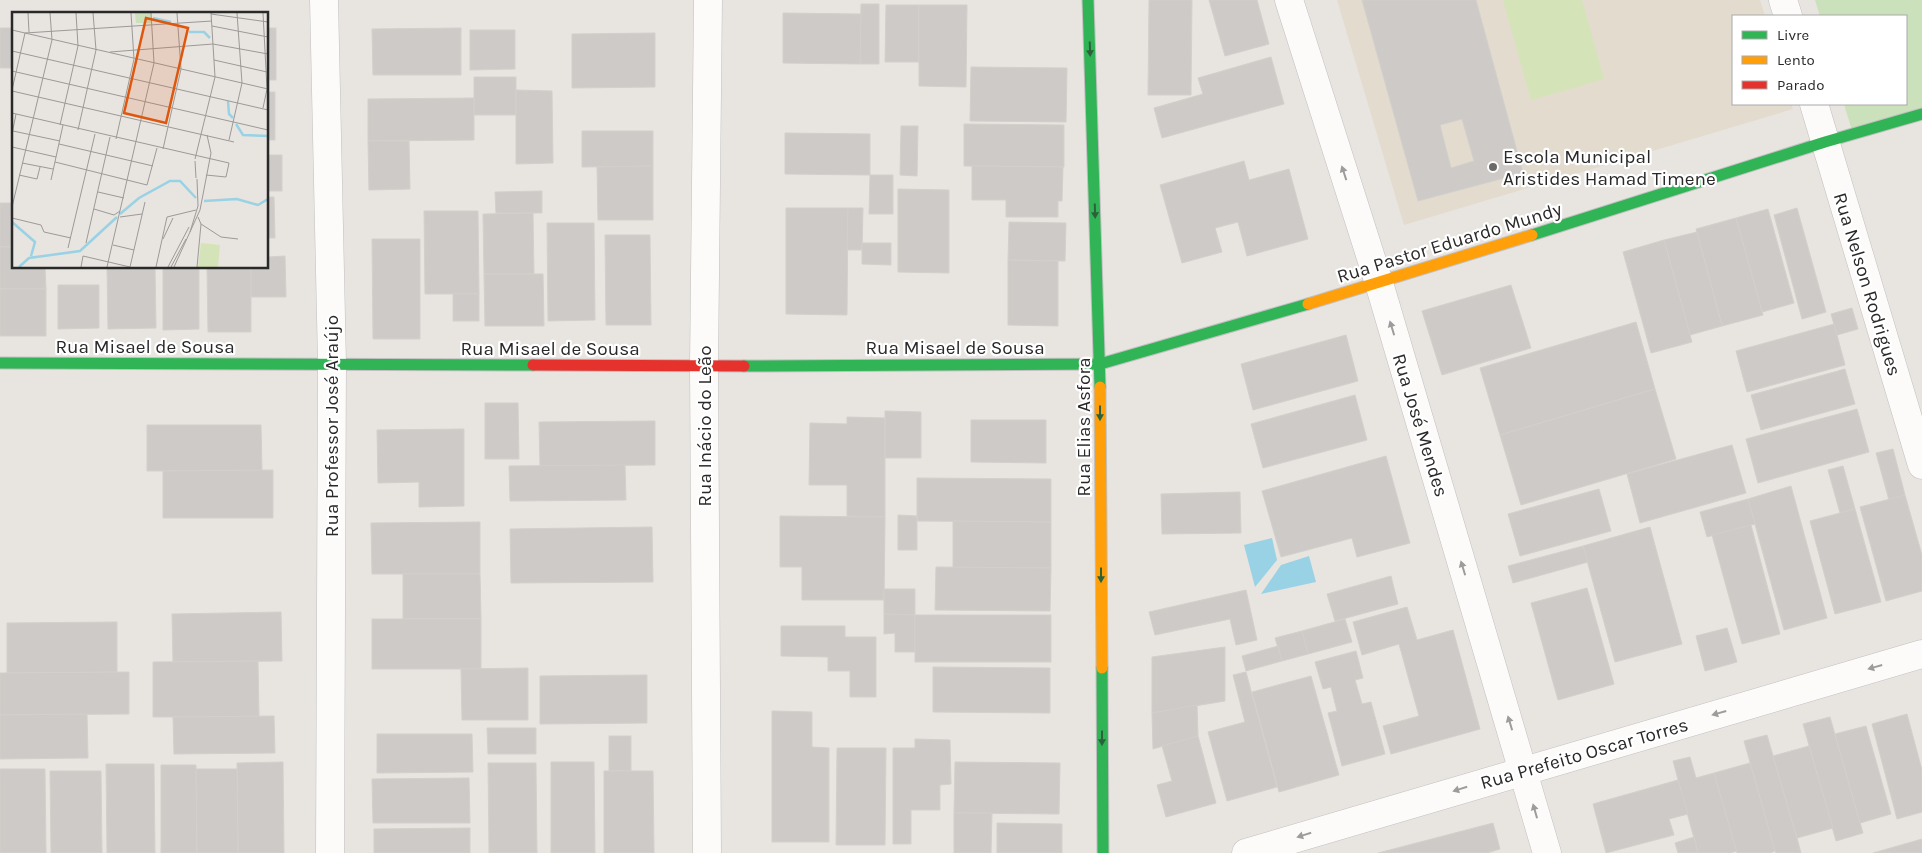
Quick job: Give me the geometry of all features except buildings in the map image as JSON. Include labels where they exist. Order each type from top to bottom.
[{"type":"street","name":"Rua Professor José Araújo","points":[[324,0],[332,363],[330,853]]},
{"type":"street","name":"Rua Inácio do Leão","points":[[707,853],[704,366],[708,0]]},
{"type":"street","name":"Rua Elias Asfora","points":[[1088,0],[1100,364],[1103,853]]},
{"type":"street","name":"Rua José Mendes","points":[[1288,0],[1379,283],[1547,853]]},
{"type":"street","points":[[1783,0],[1788,15]]},
{"type":"street","name":"Rua Nelson Rodrigues","points":[[1814,105],[1922,465]]},
{"type":"street","name":"Rua Pastor Eduardo Mundy","points":[[1100,364],[1379,283],[1825,142],[1922,114]]},
{"type":"street","name":"Rua Misael de Sousa","points":[[0,363],[704,366],[1100,364]]},
{"type":"street","name":"Rua Prefeito Oscar Torres","points":[[1246,853],[1922,654]]},
{"type":"shaded area","name":"Escola Municipal Aristides Hamad Timene","points":[[1337,0],[1760,0],[1765,15],[1732,15],[1732,105],[1791,105],[1793,109],[1404,225]]},
{"type":"green space","points":[[1503,0],[1582,0],[1604,79],[1531,100]]},
{"type":"green space","points":[[1815,0],[1922,0],[1922,112],[1853,134],[1844,105],[1907,105],[1907,15],[1820,15]]},
{"type":"water","points":[[1272,538],[1277,560],[1255,587],[1244,545]]},
{"type":"water","points":[[1309,556],[1316,582],[1261,594],[1281,565]]},
{"type":"traffic: fast","points":[[1088,0],[1100,387]]},
{"type":"traffic: fast","points":[[1532,235],[1825,142],[1922,114]]},
{"type":"traffic: fast","points":[[744,366],[1100,364],[1308,304]]},
{"type":"traffic: fast","points":[[0,363],[533,365]]},
{"type":"traffic: fast","points":[[1102,668],[1103,853]]},
{"type":"traffic: slow","points":[[1308,304],[1532,235]]},
{"type":"traffic: slow","points":[[1100,387],[1102,668]]},
{"type":"traffic: jam","points":[[533,365],[744,366]]},
{"type":"place","name":"Escola Municipal Aristides Hamad Timene","points":[[1493,167]]}]
